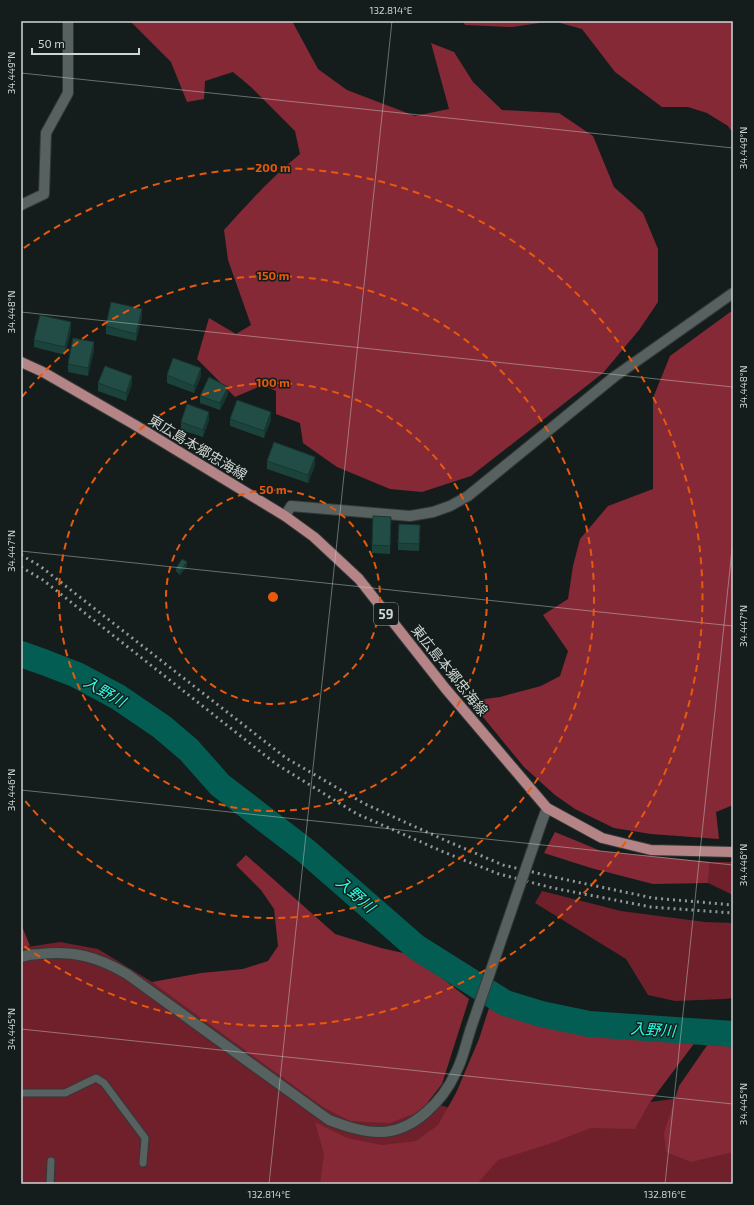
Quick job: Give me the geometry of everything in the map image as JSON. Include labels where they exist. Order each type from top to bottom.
[{"type":"main road","name":"東広島本郷忠海線","points":[[21,362],[43,372],[128,422],[285,516],[314,537],[359,579],[444,688],[547,808],[602,838],[651,850],[733,852]]},
{"type":"street","points":[[21,205],[44,194],[46,133],[68,93],[68,21]]},
{"type":"street","points":[[285,516],[291,506],[410,516],[433,512],[450,506],[468,496],[614,377],[733,293]]},
{"type":"street","points":[[21,956],[46,953],[65,953],[83,955],[109,964],[127,974],[329,1120],[344,1126],[380,1132],[403,1128],[424,1115],[441,1097],[456,1072],[547,808]]},
{"type":"lane","points":[[21,1093],[65,1093],[96,1078],[104,1083],[145,1138],[143,1163]]},
{"type":"lane","points":[[50,1184],[51,1161]]},
{"type":"shaded area","points":[[124,21],[292,21],[318,69],[347,90],[415,116],[449,109],[431,43],[454,52],[473,82],[502,110],[559,113],[593,136],[614,187],[643,213],[658,249],[658,302],[639,330],[603,373],[471,476],[422,492],[390,489],[337,467],[303,443],[300,423],[276,414],[276,391],[263,385],[235,397],[197,359],[209,318],[236,334],[251,325],[228,260],[224,230],[260,190],[300,154],[295,131],[251,87],[233,72],[205,81],[204,99],[187,102],[171,62],[132,23]]},
{"type":"shaded area","points":[[463,21],[553,21],[512,27],[465,25]]},
{"type":"shaded area","points":[[553,21],[733,21],[733,133],[728,126],[707,113],[688,107],[662,107],[615,72],[582,29]]},
{"type":"shaded area","points":[[733,310],[733,805],[716,812],[719,839],[651,834],[614,828],[575,809],[555,795],[524,767],[470,701],[500,697],[541,686],[560,676],[568,651],[543,615],[568,599],[573,566],[580,539],[608,506],[653,489],[653,398],[670,356]]},
{"type":"shaded area","points":[[555,832],[601,851],[710,862],[708,883],[653,884],[591,868],[544,853]]},
{"type":"shaded area","points":[[246,855],[335,934],[381,948],[412,955],[469,999],[442,1084],[421,1111],[390,1123],[350,1121],[323,1107],[152,982],[201,973],[243,969],[268,961],[278,946],[274,909],[261,890],[236,865]]},
{"type":"shaded area","points":[[710,862],[733,862],[733,895],[708,883]]},
{"type":"shaded area","points":[[542,891],[621,911],[705,922],[733,923],[733,998],[675,1001],[648,995],[626,959],[535,903]]},
{"type":"shaded area","points":[[21,924],[30,946],[21,949]]},
{"type":"shaded area","points":[[60,942],[98,949],[152,982],[347,1079],[500,1122],[733,1091],[733,1184],[21,1184],[21,948]]},
{"type":"shaded area","points":[[491,1002],[560,1028],[642,1038],[696,1041],[648,1105],[635,1129],[591,1128],[549,1144],[498,1160],[477,1184],[320,1184],[324,1154],[315,1122],[347,1138],[382,1145],[416,1141],[438,1125],[456,1093],[479,1039]]},
{"type":"shaded area","points":[[733,1042],[733,1152],[691,1162],[666,1152],[664,1133],[679,1086],[708,1044]]},
{"type":"building","points":[[111,302],[142,309],[136,334],[106,326]]},
{"type":"building","points":[[40,315],[71,322],[65,347],[34,340]]},
{"type":"building","points":[[73,338],[94,342],[88,368],[68,364]]},
{"type":"building","points":[[173,358],[201,368],[194,386],[167,375]]},
{"type":"building","points":[[105,366],[132,376],[126,393],[98,383]]},
{"type":"building","points":[[209,377],[228,387],[220,403],[200,396]]},
{"type":"building","points":[[237,400],[271,412],[264,431],[230,419]]},
{"type":"building","points":[[187,404],[209,412],[203,430],[181,422]]},
{"type":"building","points":[[274,442],[315,457],[308,475],[267,461]]},
{"type":"building","points":[[373,516],[391,517],[390,546],[372,545]]},
{"type":"building","points":[[399,524],[420,525],[419,544],[398,543]]},
{"type":"building","points":[[182,559],[187,562],[180,571],[176,568]]},
{"type":"waterway","name":"入野川","points":[[21,654],[77,675],[118,697],[162,727],[189,750],[220,785],[306,851],[416,947],[505,1003],[541,1014],[589,1024],[733,1034]]},
{"type":"railway","points":[[21,555],[40,566],[286,758],[365,804],[503,865],[653,898],[733,905]]},
{"type":"railway","points":[[21,567],[43,580],[276,764],[357,814],[446,853],[499,874],[553,888],[651,907],[733,913]]}]
